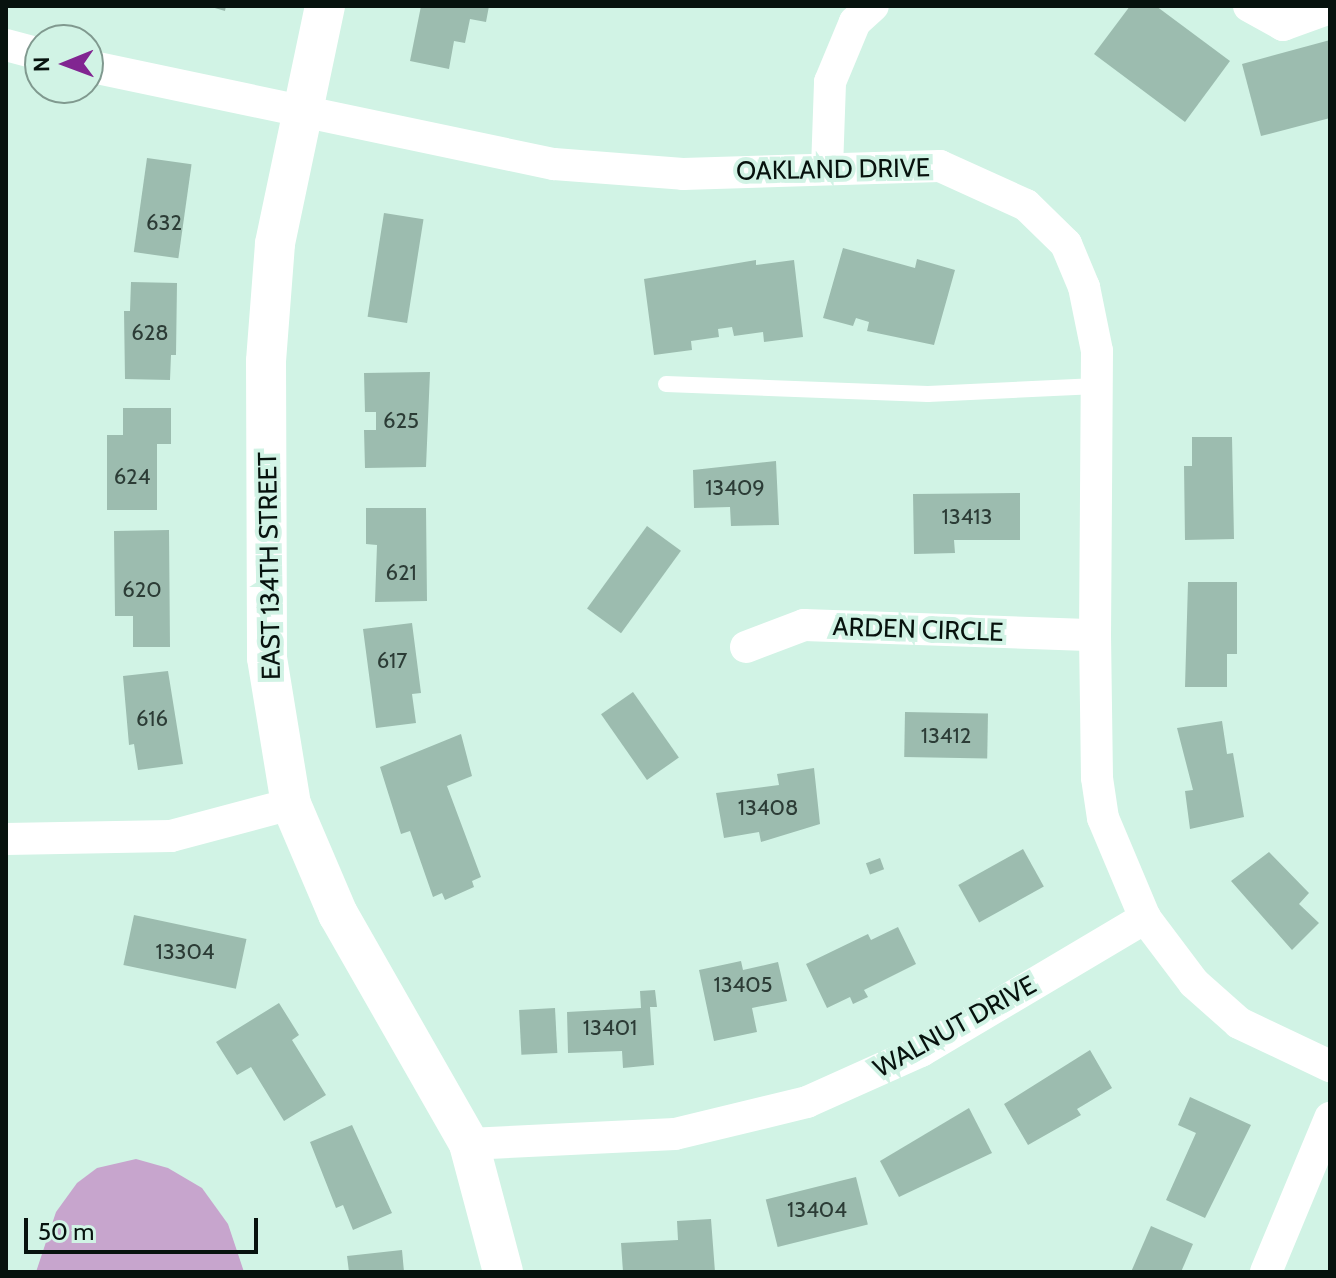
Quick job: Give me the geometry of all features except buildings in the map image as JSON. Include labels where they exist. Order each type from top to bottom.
[{"type":"street","name":"EAST 134TH STREET","points":[[325,6],[275,244],[266,361],[267,658],[291,804],[338,914],[469,1144],[503,1272]]},
{"type":"street","points":[[827,169],[830,82],[855,22],[873,6]]},
{"type":"street","points":[[1249,6],[1283,25],[1330,8]]},
{"type":"street","name":"OAKLAND DRIVE","points":[[104,69],[554,164],[621,172],[940,166],[1026,205],[1066,244],[1084,287],[1097,351],[1095,635],[1097,778],[1103,818],[1145,918],[1194,983],[1239,1023],[1330,1066]]},
{"type":"street","name":"ARDEN CIRCLE","points":[[746,647],[804,625],[1095,635]]},
{"type":"street","points":[[6,839],[171,836],[291,804]]},
{"type":"street","name":"WALNUT DRIVE","points":[[469,1144],[675,1134],[807,1102],[921,1051],[1145,918]]},
{"type":"street","points":[[1266,1272],[1330,1118]]},
{"type":"lane","points":[[666,384],[928,394],[1097,386]]},
{"type":"shaded area","points":[[136,1159],[168,1168],[202,1188],[228,1224],[244,1272],[36,1272],[56,1212],[77,1183],[97,1168]]}]
